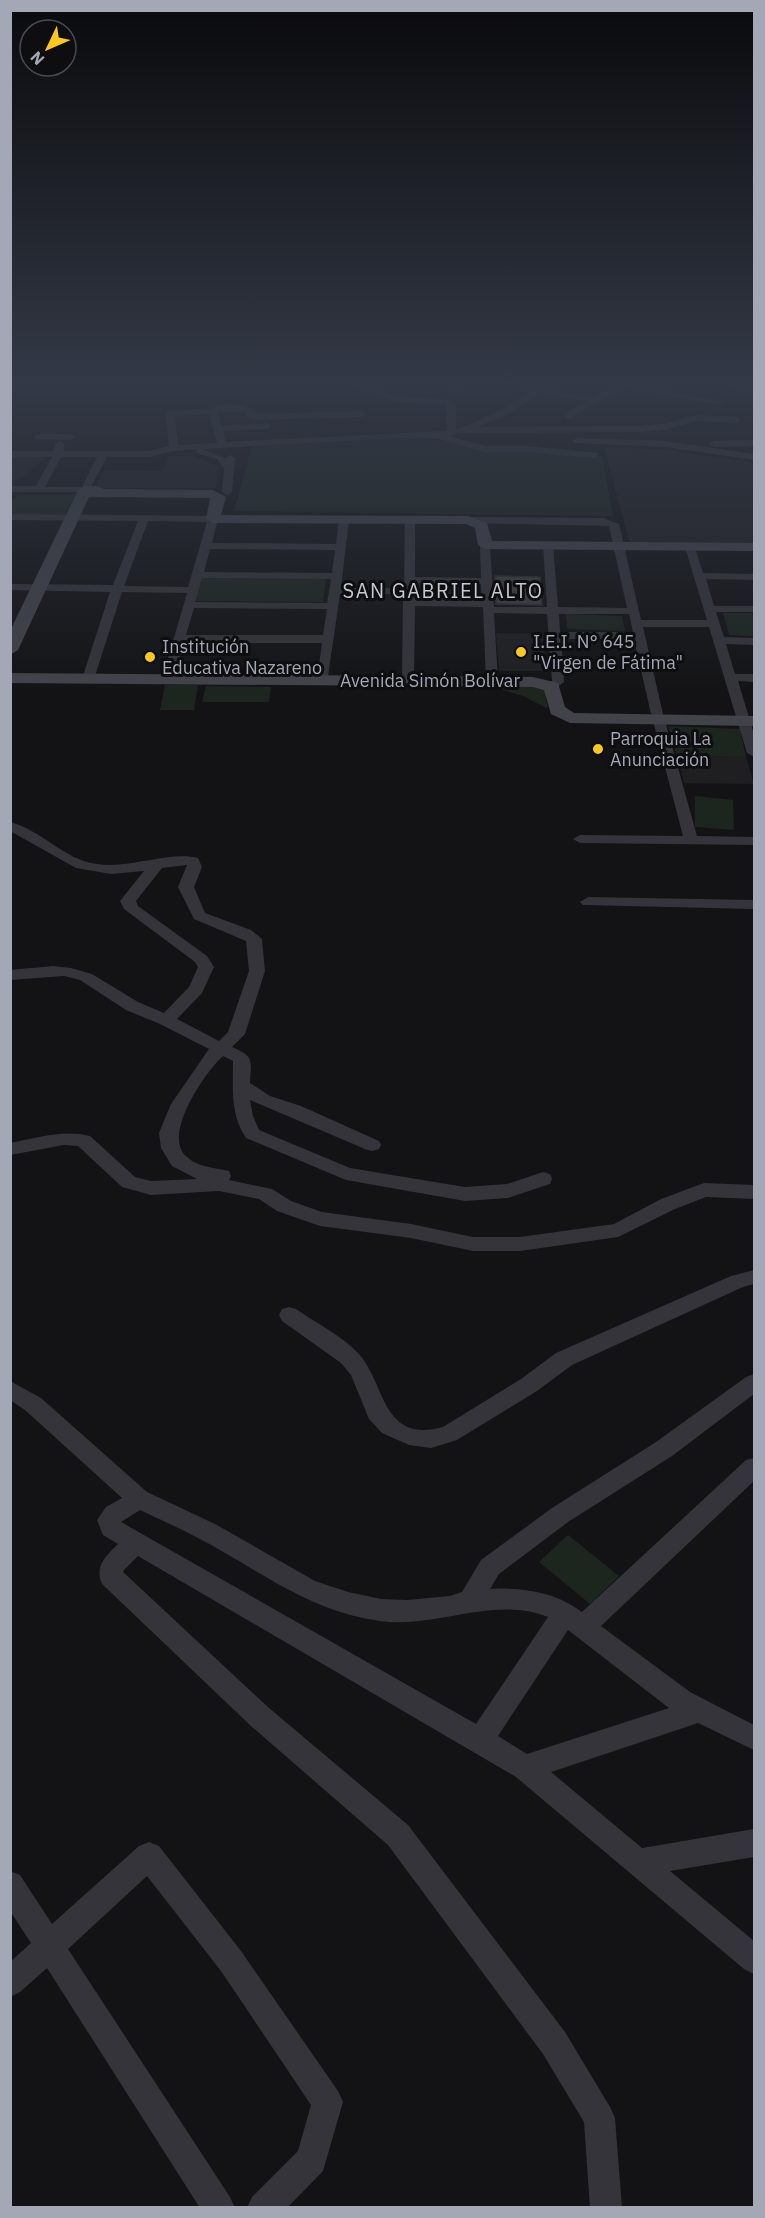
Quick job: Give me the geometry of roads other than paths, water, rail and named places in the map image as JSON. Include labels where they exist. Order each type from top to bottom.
[{"type":"street","points":[[10,491],[32,490]]},
{"type":"street","points":[[47,490],[85,492]]},
{"type":"street","points":[[169,677],[197,575],[218,519],[219,497],[223,490]]},
{"type":"street","points":[[10,491],[222,494]]},
{"type":"street","points":[[10,650],[85,492]]},
{"type":"street","points":[[10,517],[468,520],[609,522],[614,524],[658,718],[691,840]]},
{"type":"street","points":[[88,676],[117,589],[144,519]]},
{"type":"street","points":[[324,678],[344,519]]},
{"type":"street","points":[[408,676],[410,520]]},
{"type":"street","points":[[468,520],[482,526],[485,545],[492,679]]},
{"type":"street","points":[[485,545],[754,547]]},
{"type":"street","points":[[548,545],[554,610],[557,711],[570,718],[749,718]]},
{"type":"street","points":[[206,546],[340,547]]},
{"type":"street","points":[[690,547],[730,677],[749,718],[754,750]]},
{"type":"street","points":[[197,575],[337,576]]},
{"type":"street","points":[[698,576],[754,577]]},
{"type":"street","points":[[334,591],[410,591],[487,581]]},
{"type":"street","points":[[10,587],[193,590]]},
{"type":"street","points":[[410,591],[488,607],[554,610],[714,624]]},
{"type":"street","points":[[189,605],[333,606]]},
{"type":"street","points":[[709,609],[754,609]]},
{"type":"street","points":[[555,634],[639,636]]},
{"type":"street","points":[[178,639],[328,639]]},
{"type":"street","points":[[720,640],[754,640]]},
{"type":"street","name":"Avenida Simón Bolívar","points":[[10,672],[88,676]]},
{"type":"street","name":"Avenida Simón Bolívar","points":[[11,678],[88,676],[492,679]]},
{"type":"street","name":"Avenida Simón Bolívar","points":[[324,678],[408,676],[555,684]]},
{"type":"street","points":[[730,677],[754,678]]},
{"type":"street","points":[[10,826],[46,843],[67,859],[91,869],[110,871],[193,861],[195,867],[186,887],[199,916],[245,933],[254,939],[257,971],[236,1034],[210,1058],[180,1104],[168,1133],[170,1148],[179,1161],[200,1173],[237,1178],[284,1206],[320,1219],[411,1231],[455,1242],[520,1244],[618,1230],[668,1204],[704,1190],[754,1192]]},
{"type":"street","points":[[580,839],[754,841]]},
{"type":"street","points":[[158,864],[128,901],[132,909],[201,959],[206,967],[204,975],[184,1004],[166,1020]]},
{"type":"street","points":[[588,902],[754,905]]},
{"type":"street","points":[[10,975],[65,971],[86,977],[132,1006],[166,1020],[242,1058],[244,1123],[252,1134],[346,1174],[480,1194],[508,1191],[543,1179]]},
{"type":"street","points":[[242,1086],[264,1100],[295,1110],[372,1145]]},
{"type":"street","points":[[10,1149],[64,1139],[83,1140],[129,1182],[151,1188],[219,1184],[265,1194]]},
{"type":"street","points":[[289,1315],[349,1357],[360,1371],[377,1413],[390,1427],[410,1436],[431,1439],[455,1431],[529,1385],[564,1359],[738,1281],[754,1277]]},
{"type":"street","points":[[470,1601],[490,1567],[560,1515],[664,1449],[754,1383]]},
{"type":"street","points":[[10,1389],[33,1404],[138,1499],[207,1531],[307,1589],[348,1603],[381,1610],[406,1611],[450,1607],[470,1601],[509,1599],[540,1604],[574,1620],[681,1701],[754,1738]]},
{"type":"street","points":[[480,1740],[574,1620],[754,1467]]},
{"type":"street","points":[[138,1499],[114,1514],[109,1520],[111,1528],[135,1544],[480,1740],[525,1768],[754,1959]]},
{"type":"street","points":[[135,1544],[112,1565],[111,1576],[260,1717],[398,1835],[554,2043],[599,2118],[606,2208]]},
{"type":"street","points":[[525,1768],[699,1710]]},
{"type":"street","points":[[640,1862],[754,1843]]},
{"type":"street","points":[[10,1982],[149,1856],[231,1961],[327,2102],[312,2160],[263,2208]]},
{"type":"street","points":[[10,1885],[219,2208]]},
{"type":"place","name":"I.E.I. N° 645 \"Virgen de Fátima\"","points":[[521,652]]},
{"type":"place","name":"Institución Educativa Nazareno","points":[[150,657]]},
{"type":"place","name":"Parroquia La Anunciación","points":[[598,749]]},
{"type":"district","name":"SAN GABRIEL ALTO","points":[[443,591]]}]
